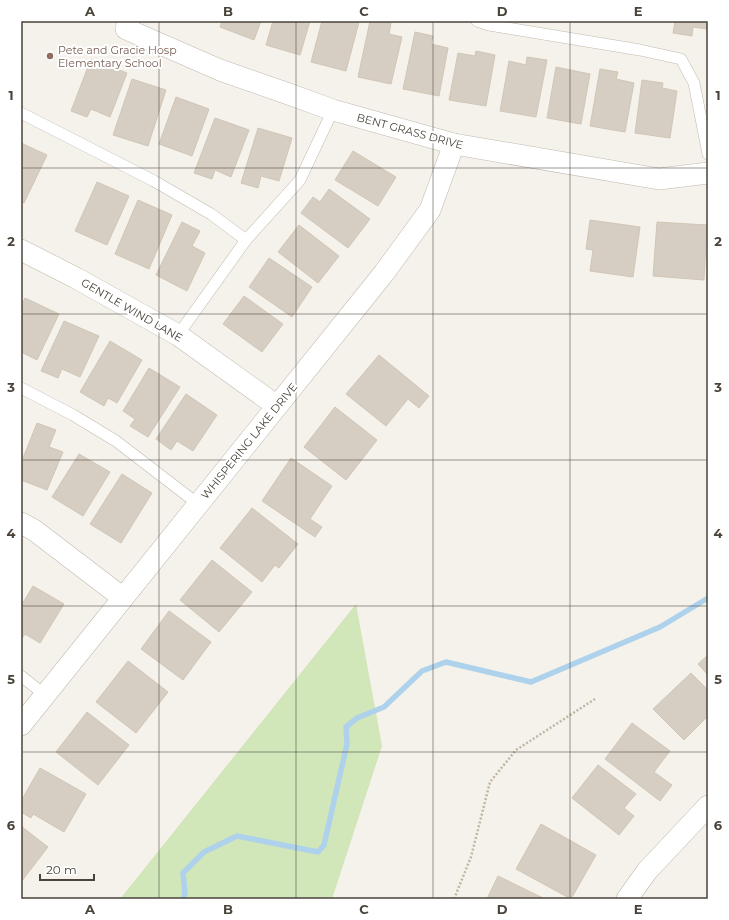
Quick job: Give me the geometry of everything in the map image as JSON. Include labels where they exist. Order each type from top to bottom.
[{"type":"street","name":"BENT GRASS DRIVE","points":[[127,25],[220,70],[333,110],[454,144],[658,179],[708,173]]},
{"type":"street","name":"WHISPERING LAKE DRIVE","points":[[21,725],[384,273],[430,210],[454,144]]},
{"type":"street","name":"GENTLE WIND LANE","points":[[21,250],[76,278],[178,335],[277,406]]},
{"type":"street","points":[[21,523],[34,530],[123,598]]},
{"type":"street","points":[[633,896],[647,871],[708,806]]},
{"type":"lane","points":[[477,21],[640,50],[681,59],[694,83],[708,154]]},
{"type":"lane","points":[[178,335],[246,240],[300,180],[333,110]]},
{"type":"lane","points":[[21,114],[160,185],[211,214],[246,240]]},
{"type":"lane","points":[[21,388],[72,414],[116,441],[198,504]]},
{"type":"lane","points":[[21,676],[45,695]]},
{"type":"path","points":[[454,899],[471,857],[490,782],[516,750],[595,699]]},
{"type":"green space","points":[[356,604],[382,746],[332,899],[120,899]]},
{"type":"building","points":[[222,21],[261,21],[254,40],[220,27]]},
{"type":"building","points":[[273,21],[310,21],[300,55],[266,45]]},
{"type":"building","points":[[322,21],[359,22],[346,71],[311,62]]},
{"type":"building","points":[[370,21],[391,23],[389,34],[402,37],[391,84],[358,77]]},
{"type":"building","points":[[675,21],[708,21],[707,29],[693,27],[692,36],[673,33]]},
{"type":"building","points":[[415,32],[433,36],[431,44],[448,48],[439,96],[403,89]]},
{"type":"building","points":[[476,51],[495,55],[486,106],[449,100],[458,53],[475,56]]},
{"type":"building","points":[[527,57],[547,60],[536,117],[500,111],[509,61],[526,65]]},
{"type":"building","points":[[91,59],[127,73],[110,117],[91,109],[87,117],[71,111]]},
{"type":"building","points":[[556,67],[590,74],[581,124],[547,118]]},
{"type":"building","points":[[600,69],[618,72],[616,79],[634,83],[625,132],[590,126]]},
{"type":"building","points":[[132,79],[166,90],[148,146],[113,135]]},
{"type":"building","points":[[642,80],[663,83],[662,88],[677,91],[670,138],[635,133]]},
{"type":"building","points":[[176,97],[209,109],[192,156],[159,144]]},
{"type":"building","points":[[215,118],[249,130],[231,177],[215,170],[212,179],[194,173]]},
{"type":"building","points":[[258,128],[292,138],[279,181],[261,176],[258,188],[241,183]]},
{"type":"building","points":[[21,143],[47,155],[24,203],[21,202]]},
{"type":"building","points":[[353,151],[396,177],[378,206],[335,180]]},
{"type":"building","points":[[97,182],[129,196],[107,245],[75,231]]},
{"type":"building","points":[[329,189],[370,219],[348,248],[301,213],[313,197],[320,202]]},
{"type":"building","points":[[138,200],[172,215],[149,269],[115,254]]},
{"type":"building","points":[[590,220],[640,227],[633,277],[590,271],[593,250],[586,249]]},
{"type":"building","points":[[182,222],[200,231],[192,246],[205,253],[187,291],[156,275]]},
{"type":"building","points":[[657,222],[707,225],[704,280],[653,276]]},
{"type":"building","points":[[299,225],[339,256],[318,283],[278,252]]},
{"type":"building","points":[[269,258],[312,287],[292,317],[249,287]]},
{"type":"building","points":[[244,296],[283,324],[262,352],[223,324]]},
{"type":"building","points":[[25,298],[59,314],[37,360],[21,352],[21,306]]},
{"type":"building","points":[[64,321],[99,336],[80,377],[62,369],[58,378],[41,371]]},
{"type":"building","points":[[110,341],[142,360],[117,403],[108,398],[104,406],[80,392]]},
{"type":"building","points":[[379,355],[429,396],[419,408],[408,399],[386,426],[346,394]]},
{"type":"building","points":[[149,368],[180,387],[148,437],[130,426],[135,419],[123,411]]},
{"type":"building","points":[[186,394],[217,415],[193,451],[177,441],[171,450],[156,439]]},
{"type":"building","points":[[335,407],[377,440],[346,480],[304,447]]},
{"type":"building","points":[[37,423],[56,430],[49,447],[63,452],[47,490],[21,480],[21,463]]},
{"type":"building","points":[[79,454],[110,472],[83,516],[52,497]]},
{"type":"building","points":[[291,458],[332,486],[310,519],[322,527],[315,537],[262,501]]},
{"type":"building","points":[[122,474],[152,493],[121,543],[90,524]]},
{"type":"building","points":[[252,508],[298,544],[279,568],[275,565],[262,582],[220,548]]},
{"type":"building","points":[[212,560],[252,592],[219,632],[180,600]]},
{"type":"building","points":[[33,586],[64,604],[40,643],[25,634],[22,638],[21,637],[21,606]]},
{"type":"building","points":[[169,611],[211,642],[183,680],[141,649]]},
{"type":"building","points":[[708,655],[708,675],[698,664]]},
{"type":"building","points":[[128,661],[168,692],[136,733],[96,702]]},
{"type":"building","points":[[691,673],[708,690],[708,720],[706,718],[684,740],[653,709]]},
{"type":"building","points":[[87,712],[129,745],[98,785],[56,752]]},
{"type":"building","points":[[632,723],[670,751],[654,772],[672,785],[660,801],[605,759]]},
{"type":"building","points":[[598,765],[636,794],[624,808],[634,816],[619,835],[572,798]]},
{"type":"building","points":[[40,768],[86,794],[64,832],[33,814],[31,818],[21,812],[21,801]]},
{"type":"building","points":[[541,824],[596,855],[571,899],[516,869]]},
{"type":"building","points":[[21,826],[48,847],[21,882]]},
{"type":"building","points":[[498,876],[545,899],[487,899]]},
{"type":"waterway","points":[[183,899],[185,894],[183,873],[204,852],[237,836],[318,852],[324,845],[347,744],[346,727],[357,718],[384,707],[422,671],[446,662],[531,682],[660,627],[708,598]]},
{"type":"place","name":"Pete and Gracie Hosp Elementary School","points":[[50,56]]}]
